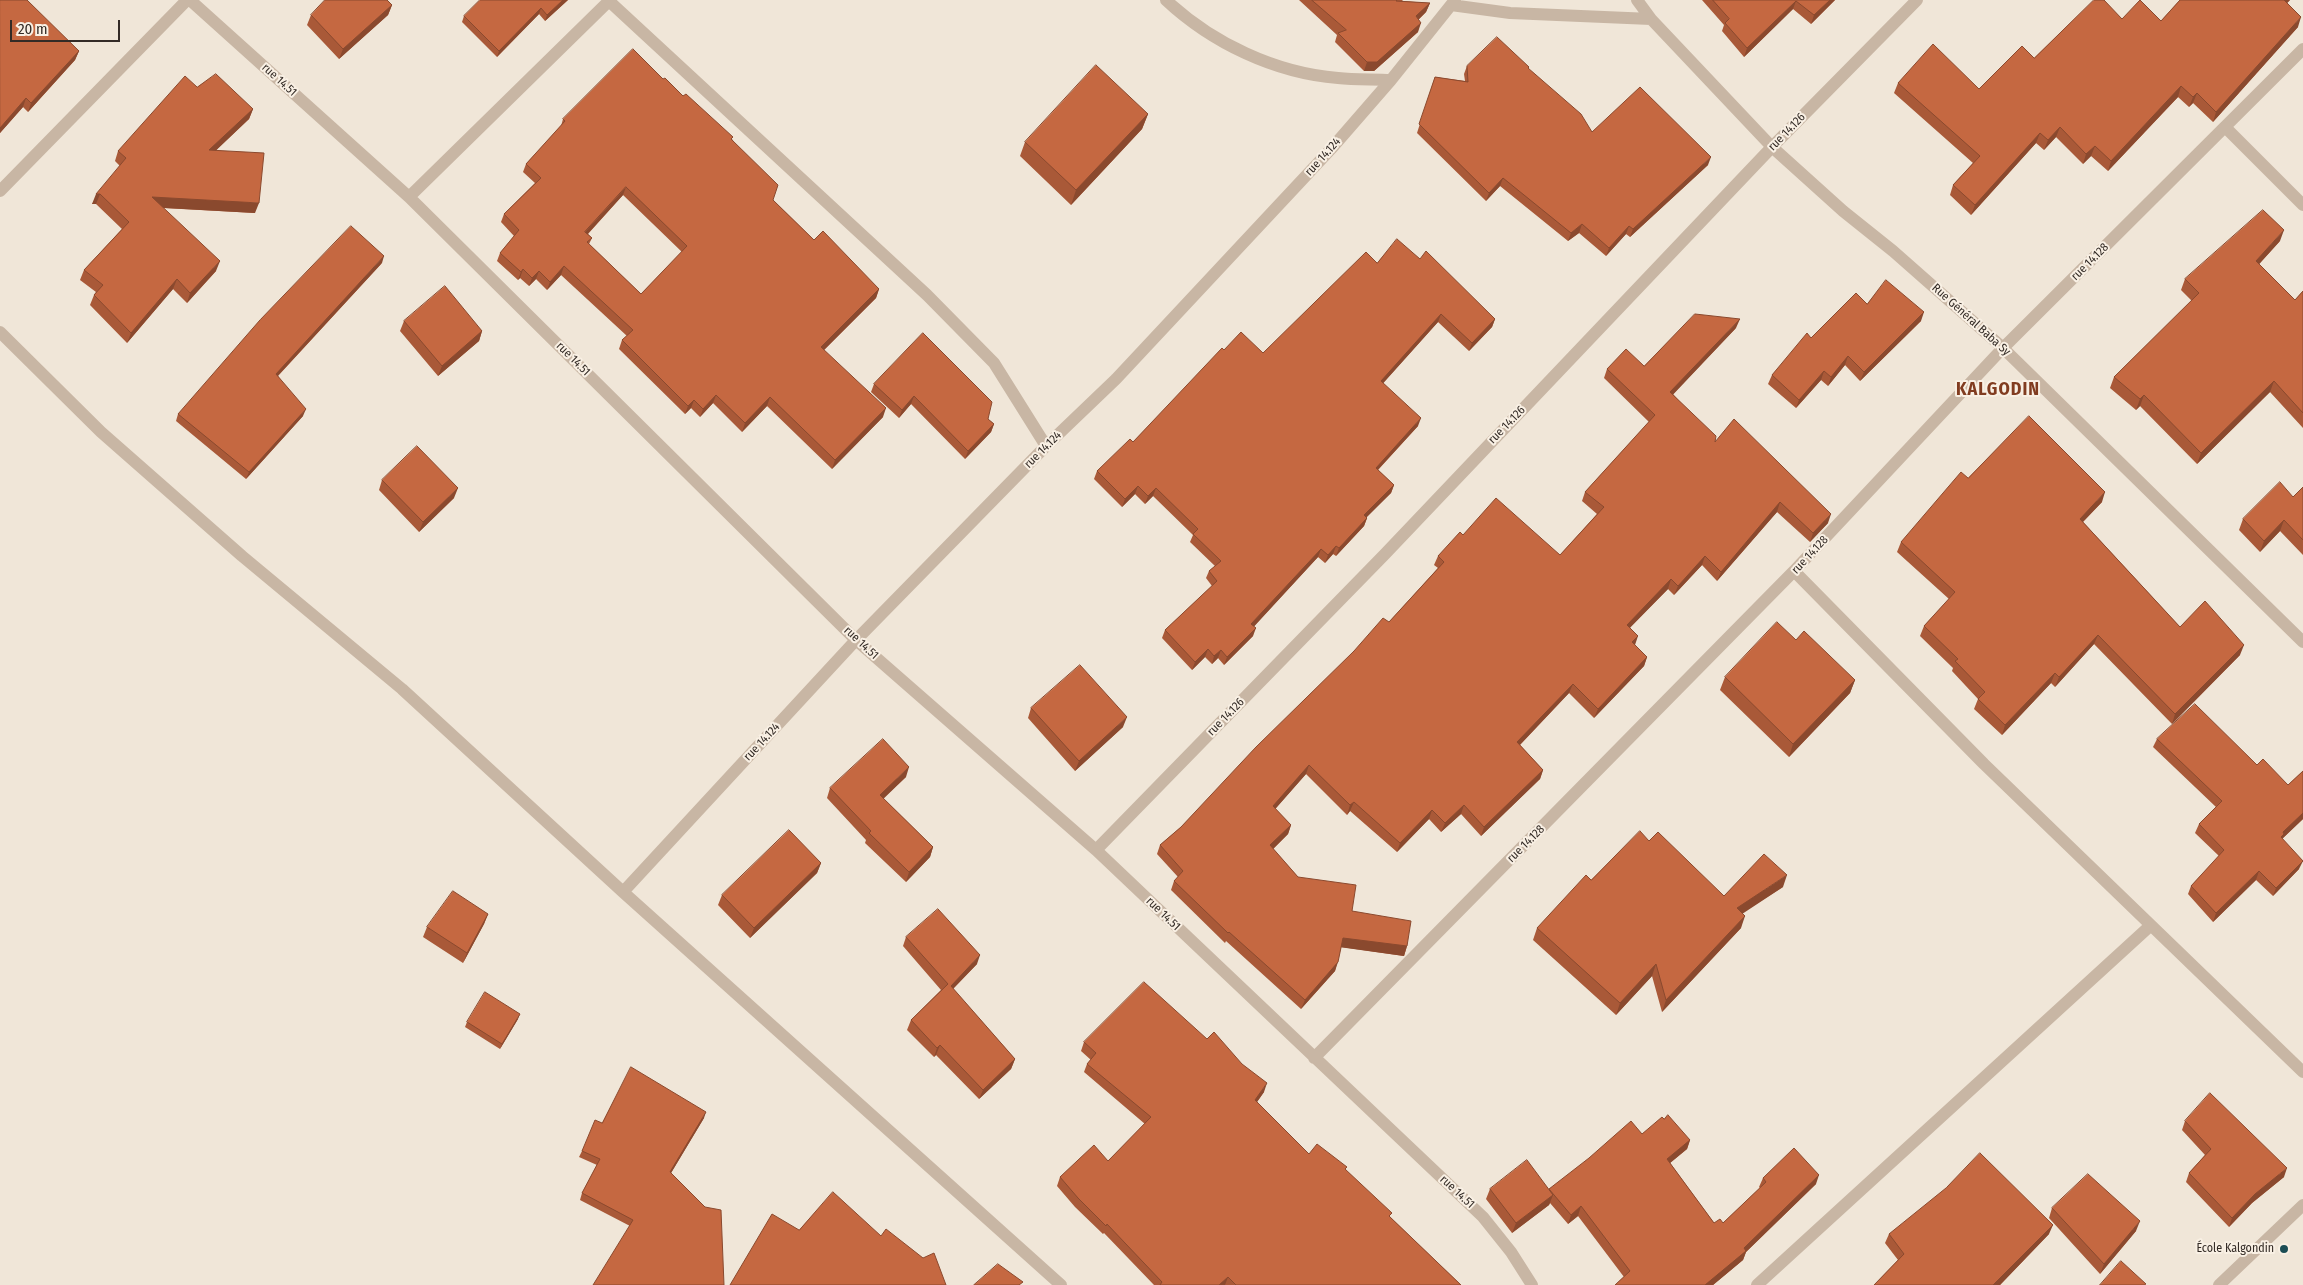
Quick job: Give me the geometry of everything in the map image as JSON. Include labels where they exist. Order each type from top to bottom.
[{"type":"street","points":[[0,191],[189,0]]},
{"type":"street","name":"rue 14.51","points":[[189,0],[409,196],[856,640],[1096,850],[1483,1217],[1511,1252],[1532,1285]]},
{"type":"street","points":[[1166,0],[1212,35],[1252,58],[1293,70],[1336,78],[1391,80]]},
{"type":"street","name":"Rue Général Baba Sy","points":[[1637,0],[1651,19],[1772,147],[1843,211],[2003,348],[2303,642]]},
{"type":"street","name":"rue 14.126","points":[[1096,850],[1385,554],[1772,147],[1917,0]]},
{"type":"street","points":[[409,196],[610,1],[899,268],[975,343],[994,363],[1046,446]]},
{"type":"street","points":[[1453,2],[1510,13],[1651,19]]},
{"type":"street","name":"rue 14.124","points":[[623,892],[856,640],[1046,446],[1122,372],[1331,149],[1391,80],[1453,2]]},
{"type":"street","name":"rue 14.128","points":[[1314,1058],[1794,571],[2003,348],[2226,128],[2303,49]]},
{"type":"street","points":[[2226,128],[2303,206]]},
{"type":"street","points":[[0,332],[101,432],[242,556],[402,689],[623,892],[1061,1285]]},
{"type":"street","points":[[1794,571],[1984,764],[2303,1072]]},
{"type":"street","points":[[1758,1285],[2150,926]]},
{"type":"street","points":[[2220,1285],[2303,1205]]},
{"type":"building","points":[[0,0],[27,0],[79,51],[31,103],[26,98],[0,128]]},
{"type":"building","points":[[325,0],[387,0],[392,5],[343,49],[311,15]]},
{"type":"building","points":[[480,0],[563,0],[547,15],[541,8],[499,51],[464,16]]},
{"type":"building","points":[[1312,0],[1397,0],[1430,3],[1416,16],[1421,23],[1377,62],[1367,62],[1338,33],[1346,30]]},
{"type":"building","points":[[1713,0],[1830,0],[1814,15],[1796,1],[1747,48],[1725,23],[1729,19]]},
{"type":"building","points":[[2094,0],[2104,0],[2122,19],[2140,0],[2161,21],[2180,0],[2284,0],[2301,17],[2216,112],[2197,93],[2193,97],[2181,86],[2111,161],[2095,146],[2086,154],[2060,127],[2048,140],[2040,133],[1975,205],[1953,185],[1980,156],[1898,83],[1933,44],[1979,89],[2022,46],[2034,58]]},
{"type":"building","points":[[1497,37],[1528,68],[1581,114],[1592,132],[1640,87],[1711,157],[1633,229],[1629,226],[1609,248],[1582,224],[1571,233],[1503,178],[1489,193],[1419,124],[1435,77],[1468,82],[1467,66]]},
{"type":"building","points":[[633,49],[663,79],[665,78],[683,96],[686,94],[733,137],[731,139],[778,185],[773,200],[814,240],[823,231],[879,289],[821,347],[886,408],[835,460],[770,397],[745,423],[716,395],[703,409],[694,400],[688,406],[622,340],[633,330],[564,266],[550,282],[539,271],[532,278],[523,269],[521,272],[500,253],[519,230],[504,214],[541,178],[526,164],[565,121],[563,119]],"holes":[[[626,187],[687,246],[641,294],[587,242],[592,238],[585,232]]]},
{"type":"building","points":[[1096,65],[1148,114],[1076,190],[1025,142]]},
{"type":"building","points":[[216,74],[253,109],[209,150],[264,153],[259,203],[152,197],[220,261],[190,293],[177,279],[131,333],[94,295],[103,285],[84,270],[129,222],[100,194],[96,194],[126,158],[118,151],[185,76],[197,87]]},
{"type":"building","points":[[2263,210],[2284,230],[2256,261],[2295,300],[2303,291],[2303,413],[2274,381],[2201,453],[2144,395],[2140,399],[2114,377],[2199,293],[2185,279]]},
{"type":"building","points":[[351,226],[384,256],[276,374],[306,409],[249,472],[178,414],[260,320]]},
{"type":"building","points":[[1397,239],[1420,259],[1426,251],[1495,319],[1472,343],[1441,314],[1381,381],[1421,418],[1376,468],[1394,485],[1364,515],[1367,518],[1339,548],[1336,546],[1328,555],[1321,549],[1251,624],[1256,628],[1227,657],[1221,650],[1214,656],[1208,649],[1195,662],[1165,630],[1217,581],[1209,571],[1221,561],[1193,534],[1198,529],[1156,488],[1148,496],[1138,486],[1125,499],[1097,471],[1130,439],[1133,442],[1222,348],[1224,350],[1241,332],[1263,353],[1366,252],[1377,263]]},
{"type":"building","points":[[1886,280],[1924,312],[1864,372],[1848,356],[1831,377],[1824,371],[1799,400],[1772,375],[1807,333],[1811,338],[1856,293],[1867,304]]},
{"type":"building","points":[[445,286],[482,331],[442,366],[404,321]]},
{"type":"building","points":[[1695,314],[1740,319],[1670,392],[1716,436],[1715,442],[1734,419],[1831,514],[1813,533],[1780,502],[1721,572],[1705,556],[1678,586],[1671,579],[1627,625],[1638,636],[1632,642],[1647,657],[1598,709],[1573,684],[1517,742],[1543,770],[1484,827],[1464,805],[1445,823],[1432,810],[1400,843],[1354,802],[1350,805],[1309,765],[1273,806],[1291,825],[1270,845],[1298,877],[1356,885],[1352,911],[1411,921],[1407,946],[1343,938],[1338,962],[1305,1000],[1228,933],[1174,881],[1183,871],[1160,845],[1181,827],[1256,747],[1354,651],[1383,618],[1389,622],[1444,562],[1438,556],[1460,532],[1463,535],[1496,498],[1560,555],[1604,507],[1585,492],[1655,415],[1607,369],[1626,349],[1644,366]]},
{"type":"building","points":[[923,333],[992,402],[988,419],[994,424],[968,451],[914,396],[902,410],[874,384]]},
{"type":"building","points":[[2029,416],[2105,492],[2080,519],[2180,627],[2205,601],[2244,645],[2175,714],[2098,635],[2059,677],[2055,673],[2005,725],[1978,699],[1985,692],[1955,661],[1958,659],[1924,626],[1955,592],[1901,542],[1961,472],[1968,478]]},
{"type":"building","points":[[417,446],[458,488],[423,522],[382,480]]},
{"type":"building","points":[[2280,482],[2293,497],[2303,487],[2303,540],[2284,520],[2264,541],[2243,519]]},
{"type":"building","points":[[1777,622],[1796,640],[1804,631],[1855,680],[1793,744],[1725,677]]},
{"type":"building","points":[[1080,665],[1127,717],[1079,761],[1031,708]]},
{"type":"building","points":[[2195,704],[2257,765],[2263,759],[2288,785],[2303,771],[2303,813],[2283,832],[2284,834],[2281,837],[2303,861],[2276,888],[2259,871],[2216,913],[2191,886],[2224,850],[2199,824],[2222,801],[2157,739]]},
{"type":"building","points":[[883,739],[909,767],[880,795],[933,847],[909,872],[869,833],[871,831],[830,788]]},
{"type":"building","points":[[789,830],[821,863],[754,928],[722,895]]},
{"type":"building","points":[[1640,831],[1649,841],[1658,832],[1724,896],[1764,854],[1787,875],[1737,908],[1745,916],[1666,1000],[1656,964],[1620,1003],[1537,928],[1586,875],[1591,880]]},
{"type":"building","points":[[453,891],[488,914],[467,953],[427,927]]},
{"type":"building","points":[[938,909],[980,955],[951,986],[1015,1059],[983,1090],[940,1045],[937,1048],[911,1020],[948,984],[906,937]]},
{"type":"building","points":[[1144,982],[1207,1039],[1214,1032],[1242,1064],[1267,1083],[1255,1100],[1309,1154],[1317,1144],[1347,1167],[1345,1169],[1392,1213],[1389,1216],[1461,1285],[1236,1285],[1228,1277],[1219,1285],[1160,1285],[1162,1282],[1107,1224],[1106,1226],[1078,1198],[1060,1177],[1094,1145],[1108,1161],[1151,1117],[1087,1064],[1096,1053],[1084,1042]]},
{"type":"building","points":[[485,992],[520,1014],[502,1044],[467,1022]]},
{"type":"building","points":[[631,1067],[706,1112],[670,1172],[705,1207],[721,1210],[724,1285],[593,1285],[633,1220],[582,1193],[600,1159],[582,1151],[595,1120],[602,1123]]},
{"type":"building","points":[[2210,1093],[2287,1168],[2255,1194],[2232,1218],[2189,1173],[2211,1149],[2185,1121]]},
{"type":"building","points":[[1668,1115],[1690,1140],[1667,1159],[1714,1223],[1720,1219],[1723,1223],[1766,1182],[1763,1178],[1794,1148],[1819,1175],[1744,1248],[1746,1251],[1705,1285],[1615,1285],[1630,1271],[1581,1206],[1571,1215],[1549,1189],[1589,1158],[1631,1121],[1642,1134],[1662,1117],[1664,1119]]},
{"type":"building","points":[[1980,1153],[2053,1225],[1993,1285],[1874,1285],[1904,1254],[1889,1234],[1946,1188]]},
{"type":"building","points":[[1527,1160],[1553,1195],[1516,1223],[1490,1189]]},
{"type":"building","points":[[2088,1174],[2140,1221],[2104,1264],[2052,1208]]},
{"type":"building","points":[[833,1192],[881,1236],[886,1229],[923,1258],[934,1253],[946,1285],[730,1285],[772,1214],[799,1230]]},
{"type":"building","points":[[2121,1261],[2146,1284],[2100,1285]]},
{"type":"building","points":[[998,1264],[1023,1282],[1019,1285],[974,1285]]},
{"type":"place","name":"École Kalgondin","points":[[2284,1249]]},
{"type":"district","name":"KALGODIN","points":[[1998,390]]}]
